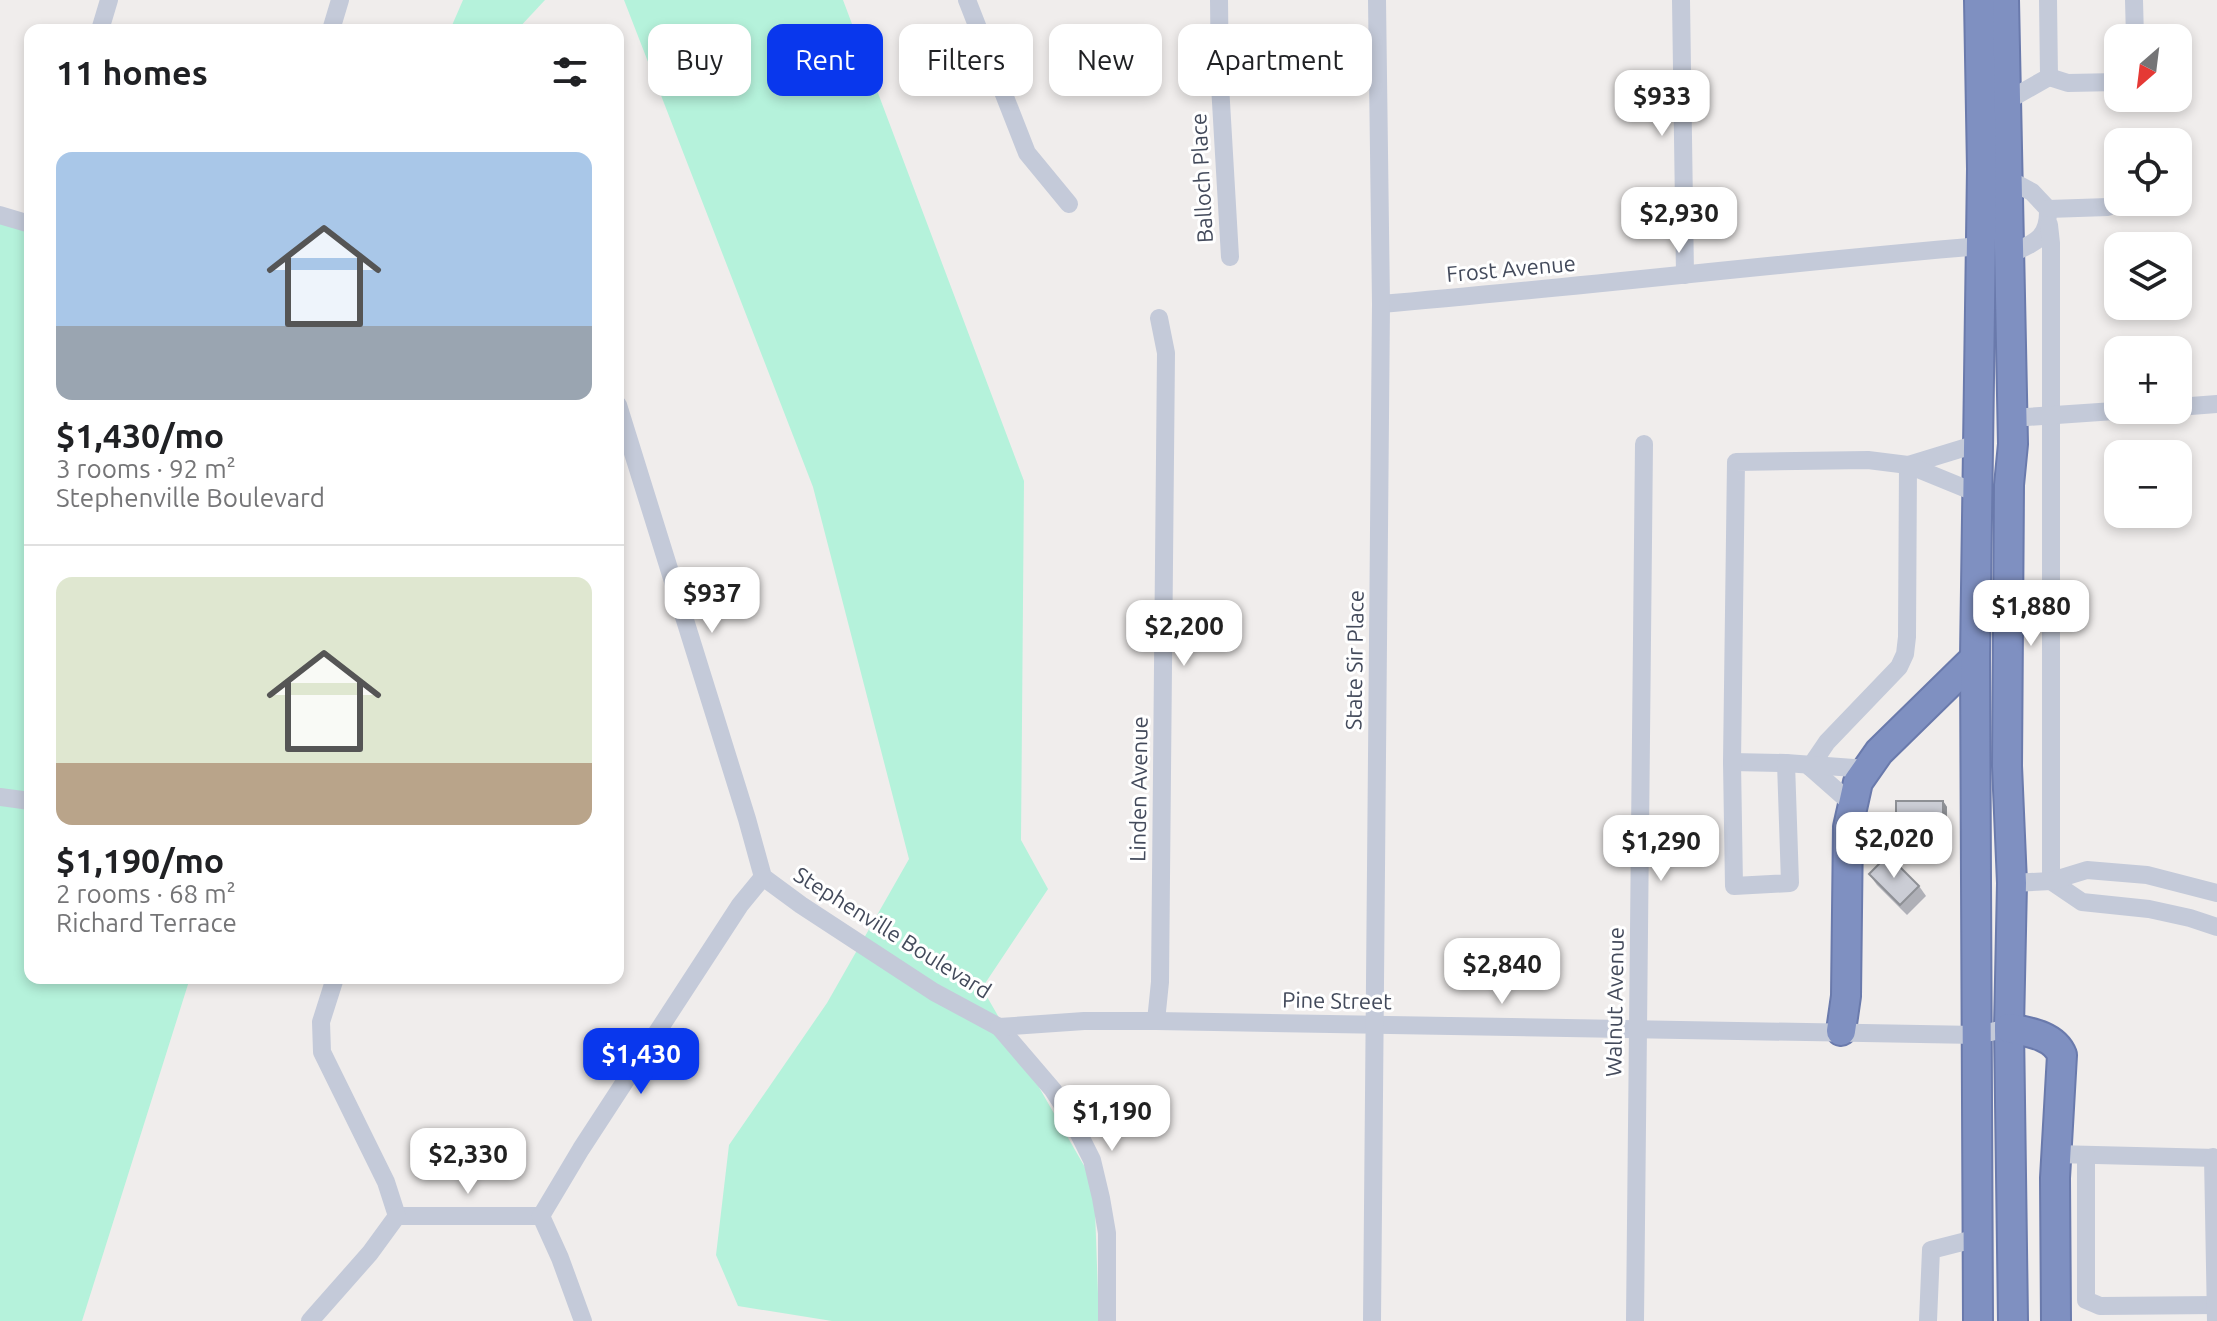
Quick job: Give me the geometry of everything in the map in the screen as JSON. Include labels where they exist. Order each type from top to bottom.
[{"type":"highway","points":[[1978,1321],[1975,658],[1982,169],[1979,0]]},
{"type":"highway","points":[[2004,0],[2012,418],[2007,766],[2012,883],[2009,1028],[2013,1321]]},
{"type":"highway","points":[[1841,1031],[1846,996],[1848,827],[1858,782],[1889,742],[1975,658]]},
{"type":"highway","points":[[2009,1028],[2035,1033],[2051,1042],[2062,1055],[2055,1154],[2056,1321]]},
{"type":"street","points":[[102,24],[109,0]]},
{"type":"street","points":[[333,24],[340,0]]},
{"type":"street","points":[[967,0],[1027,153],[1069,204]]},
{"type":"street","name":"Balloch Place","points":[[1219,0],[1220,85],[1230,257]]},
{"type":"street","name":"State Sir Place","points":[[1372,1321],[1381,304],[1377,0]]},
{"type":"street","points":[[1681,0],[1685,275]]},
{"type":"street","points":[[2048,0],[2049,77]]},
{"type":"street","points":[[2134,0],[2135,24]]},
{"type":"street","points":[[2005,102],[2049,77],[2068,83],[2104,82]]},
{"type":"street","points":[[2006,178],[2032,192],[2048,217],[2051,243],[2051,881]]},
{"type":"street","points":[[2048,217],[2104,208]]},
{"type":"street","points":[[0,215],[24,222]]},
{"type":"street","points":[[2008,255],[2037,241],[2048,217]]},
{"type":"street","name":"Frost Avenue","points":[[1381,304],[1980,246]]},
{"type":"street","name":"Linden Avenue","points":[[1156,1021],[1160,982],[1166,431],[1166,353],[1159,318]]},
{"type":"street","points":[[2192,406],[2217,404]]},
{"type":"street","points":[[2012,418],[2104,412]]},
{"type":"street","points":[[1908,465],[1980,443]]},
{"type":"street","name":"Walnut Avenue","points":[[1635,1321],[1644,444]]},
{"type":"street","name":"Stephenville Boulevard","points":[[624,449],[743,804],[763,877],[934,992],[999,1027]]},
{"type":"street","points":[[1786,763],[1790,883],[1734,886],[1732,762],[1736,462],[1868,460],[1908,465],[1979,494]]},
{"type":"street","points":[[1810,767],[1827,742],[1890,679],[1905,654],[1908,465]]},
{"type":"street","points":[[1732,762],[1867,769]]},
{"type":"street","points":[[1810,767],[1852,804]]},
{"type":"street","points":[[0,797],[24,800]]},
{"type":"street","points":[[2012,883],[2051,881],[2087,870],[2115,871],[2147,875],[2217,893]]},
{"type":"street","name":"Stephenville Boulevard","points":[[541,1216],[581,1149],[740,905],[763,877]]},
{"type":"street","points":[[2051,881],[2082,902],[2149,909],[2217,927]]},
{"type":"street","points":[[333,984],[321,1022],[322,1052],[386,1182],[397,1216]]},
{"type":"street","name":"Pine Street","points":[[999,1027],[1084,1021],[1156,1021],[1977,1035],[2009,1028]]},
{"type":"street","points":[[999,1027],[1053,1090],[1092,1160],[1107,1233],[1107,1321]]},
{"type":"street","points":[[2055,1154],[2215,1158],[2216,1321]]},
{"type":"street","points":[[2086,1155],[2086,1300],[2100,1306],[2217,1305]]},
{"type":"street","points":[[397,1216],[541,1216],[583,1321]]},
{"type":"street","points":[[310,1321],[370,1253],[397,1216]]},
{"type":"street","points":[[1928,1321],[1931,1250],[1978,1238]]},
{"type":"green space","points":[[463,0],[545,0],[523,24],[453,24]]},
{"type":"green space","points":[[624,0],[843,0],[852,24],[767,24],[767,96],[879,96],[1024,481],[1021,840],[1048,889],[982,988],[1094,1183],[1099,1321],[832,1321],[738,1306],[716,1255],[729,1145],[827,1003],[909,859],[813,487],[661,96],[751,96],[751,24],[648,24],[648,62]]},
{"type":"green space","points":[[0,212],[24,219],[24,984],[188,984],[82,1321],[0,1321]]},
{"type":"building","points":[[1896,801],[1943,801],[1943,847],[1896,846]]},
{"type":"building","points":[[1888,855],[1919,886],[1900,905],[1869,874]]}]
